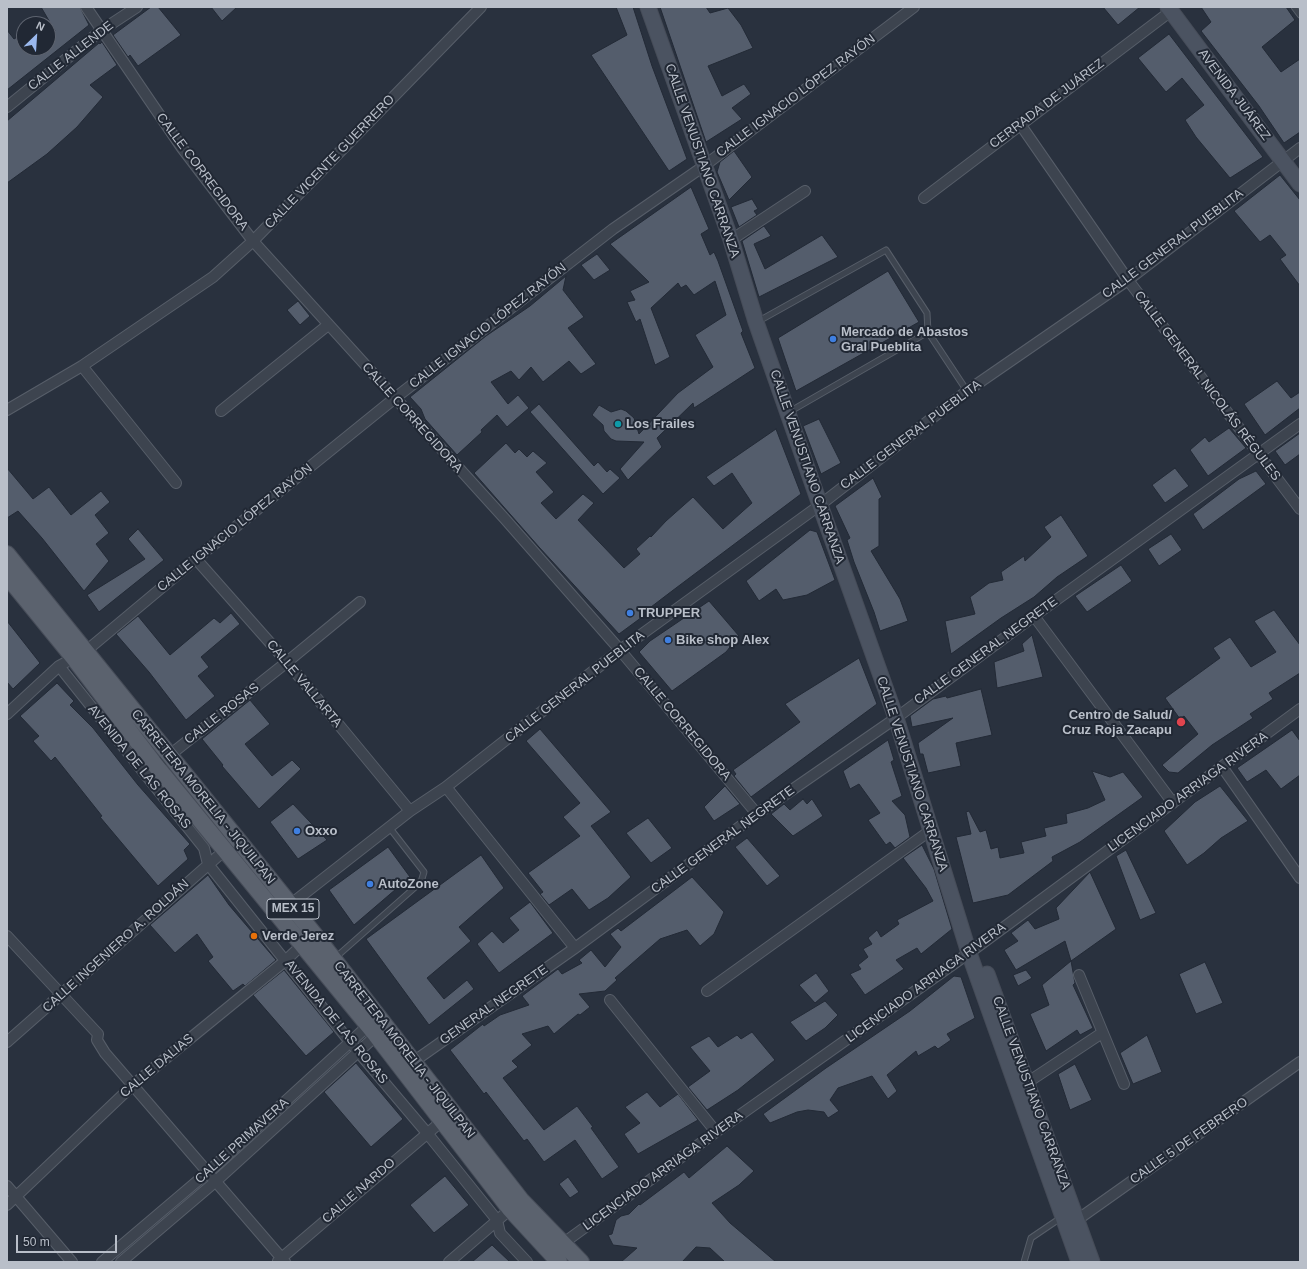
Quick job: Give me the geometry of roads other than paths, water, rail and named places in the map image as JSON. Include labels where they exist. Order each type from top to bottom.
[{"type":"main road","name":"CARRETERA MORELIA - JIQUILPAN","points":[[7,554],[79,654],[156,766],[301,945],[413,1062],[516,1204]]},
{"type":"main road","name":"CARRETERA MORELIA - JIQUILPAN","points":[[7,576],[79,654],[169,756],[314,934],[442,1121],[558,1253],[580,1262]]},
{"type":"street","name":"CALLE CORREGIDORA","points":[[86,7],[182,148],[253,241],[620,650],[757,814]]},
{"type":"street","name":"CALLE ALLENDE","points":[[7,107],[102,30],[137,7]]},
{"type":"street","name":"CALLE VICENTE GUERRERO","points":[[7,410],[82,366],[213,276],[253,241],[482,7]]},
{"type":"street","name":"CALLE VENUSTIANO CARRANZA","points":[[648,7],[730,240],[756,322],[896,718],[961,929],[973,950],[1022,1086],[1077,1220],[1092,1262]]},
{"type":"street","name":"CALLE IGNACIO LÓPEZ RAYÓN","points":[[7,714],[59,666],[79,654],[395,398],[613,229],[704,166],[914,7]]},
{"type":"street","name":"CERRADA DE JUÁREZ","points":[[924,198],[1170,9]]},
{"type":"street","name":"AVENIDA JUÁREZ","points":[[1170,9],[1300,184]]},
{"type":"street","name":"CALLE GENERAL NICOLÁS RÉGULES","points":[[1020,124],[1128,280],[1300,509]]},
{"type":"street","name":"CALLE GENERAL PUEBLITA","points":[[277,915],[410,811],[446,787],[620,650],[820,505],[967,392],[1128,280],[1300,148]]},
{"type":"street","points":[[730,240],[805,191]]},
{"type":"street","points":[[221,411],[328,325]]},
{"type":"street","points":[[82,366],[176,483]]},
{"type":"street","name":"CALLE GENERAL NEGRETE","points":[[575,948],[757,814],[896,718],[1034,616],[1300,424]]},
{"type":"street","name":"CALLE VALLARTA","points":[[196,559],[287,662],[410,811]]},
{"type":"street","name":"CALLE ROSAS","points":[[156,766],[360,602]]},
{"type":"street","points":[[1034,616],[1173,803]]},
{"type":"street","name":"AVENIDA DE LAS ROSAS","points":[[59,666],[204,848],[208,864],[350,1042],[359,1050],[497,1220],[500,1233],[527,1262]]},
{"type":"street","name":"LICENCIADO ARRIAGA RIVERA","points":[[558,1253],[716,1132],[973,950],[1173,803],[1299,713]]},
{"type":"street","points":[[1223,768],[1300,878]]},
{"type":"street","points":[[446,787],[575,948]]},
{"type":"street","points":[[707,991],[931,830]]},
{"type":"street","name":"CALLE INGENIERO A. ROLDÁN","points":[[7,1042],[225,850]]},
{"type":"street","name":"CALLE DALIAS","points":[[7,1205],[133,1085],[285,961],[314,934]]},
{"type":"street","points":[[7,936],[98,1034],[97,1040],[105,1053],[208,1172],[281,1261]]},
{"type":"street","name":"GENERAL NEGRETE","points":[[413,1062],[575,948]]},
{"type":"street","points":[[1079,975],[1124,1084]]},
{"type":"street","points":[[610,1000],[716,1132]]},
{"type":"street","name":"CALLE PRIMAVERA","points":[[102,1262],[208,1172],[350,1042],[377,1026]]},
{"type":"street","name":"CALLE PRIMAVERA","points":[[121,1262],[215,1182],[359,1050],[377,1026]]},
{"type":"street","points":[[1022,1086],[1102,1033]]},
{"type":"street","name":"CALLE 5 DE FEBRERO","points":[[1077,1220],[1300,1062]]},
{"type":"street","name":"CALLE VENUSTIANO CARRANZA","points":[[1022,1086],[1062,1216],[1079,1262]]},
{"type":"street","name":"CALLE NARDO","points":[[281,1261],[442,1121]]},
{"type":"street","points":[[7,1186],[72,1262]]},
{"type":"street","points":[[449,1262],[516,1204]]},
{"type":"street","points":[[1062,1216],[1077,1220]]},
{"type":"lane","points":[[1294,7],[1300,15]]},
{"type":"lane","points":[[756,322],[886,250],[926,314],[928,332],[967,392]]},
{"type":"lane","points":[[788,412],[928,332]]},
{"type":"lane","points":[[333,960],[421,882],[424,872],[389,827]]},
{"type":"lane","points":[[1024,1262],[1031,1238],[1062,1216]]},
{"type":"place","name":"Mercado de Abastos Gral Pueblita","points":[[833,339]]},
{"type":"place","name":"Los Frailes","points":[[618,424]]},
{"type":"place","name":"TRUPPER","points":[[630,613]]},
{"type":"place","name":"Bike shop Alex","points":[[668,640]]},
{"type":"place","name":"Centro de Salud/ Cruz Roja Zacapu","points":[[1181,722]]},
{"type":"place","name":"Oxxo","points":[[297,831]]},
{"type":"place","name":"AutoZone","points":[[370,884]]},
{"type":"place","name":"Verde Jerez","points":[[254,936]]}]
